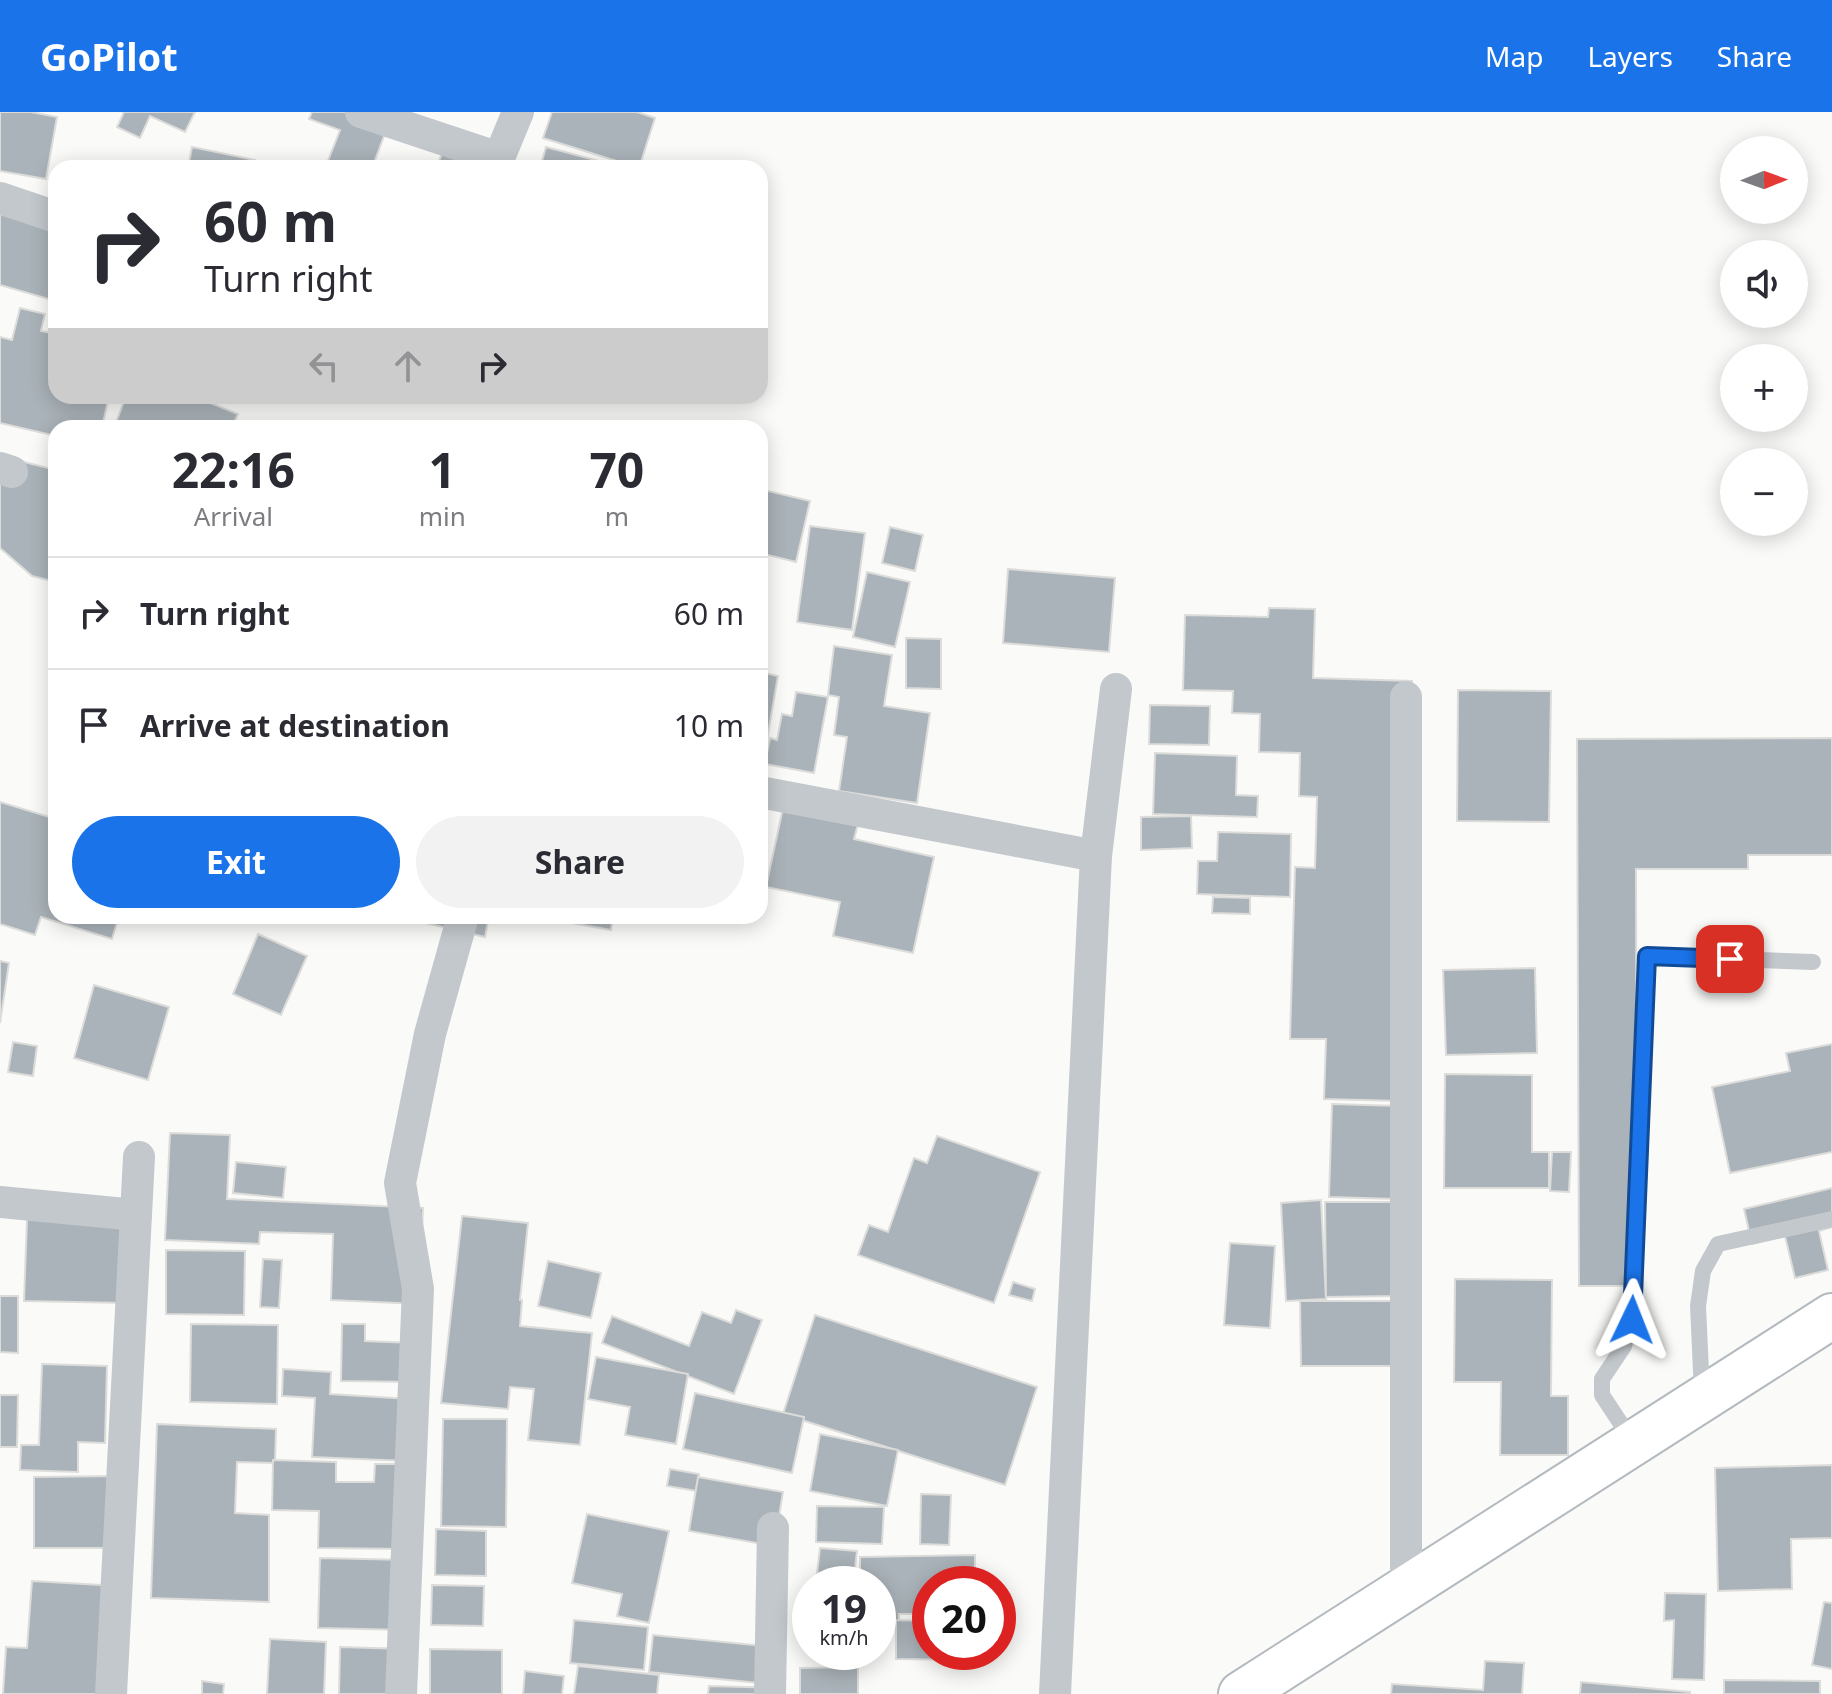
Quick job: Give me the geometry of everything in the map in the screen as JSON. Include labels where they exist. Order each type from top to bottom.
[{"type":"main road","points":[[1241,1694],[1832,1316]]},
{"type":"street","points":[[361,112],[459,158],[499,158],[518,112]]},
{"type":"street","points":[[0,198],[48,214]]},
{"type":"street","points":[[1055,1694],[1096,856],[1116,689]]},
{"type":"street","points":[[1406,697],[1406,1587]]},
{"type":"street","points":[[768,794],[1096,856]]},
{"type":"street","points":[[401,1694],[418,1289],[400,1183],[430,1034],[461,924]]},
{"type":"street","points":[[111,1694],[139,1157]]},
{"type":"street","points":[[0,1202],[136,1215]]},
{"type":"street","points":[[770,1694],[773,1528]]},
{"type":"lane","points":[[1633,1442],[1602,1395],[1602,1379],[1624,1346],[1632,1320],[1647,956],[1813,962]]},
{"type":"lane","points":[[1702,1398],[1698,1306],[1703,1271],[1718,1244],[1832,1219]]},
{"type":"building","points":[[0,112],[31,112],[57,117],[46,179],[0,171]]},
{"type":"building","points":[[124,112],[195,112],[185,132],[150,116],[140,138],[117,127]]},
{"type":"building","points":[[312,112],[393,112],[375,160],[328,160],[340,130],[309,119]]},
{"type":"building","points":[[552,112],[637,112],[655,118],[642,160],[613,160],[543,138]]},
{"type":"building","points":[[453,127],[486,141],[478,160],[439,160]]},
{"type":"building","points":[[192,147],[255,160],[190,160]]},
{"type":"building","points":[[546,147],[595,160],[542,160]]},
{"type":"building","points":[[0,214],[48,229],[48,299],[0,285]]},
{"type":"building","points":[[20,308],[45,314],[41,331],[48,332],[48,404],[107,404],[104,420],[48,420],[48,434],[0,423],[0,337],[12,340]]},
{"type":"building","points":[[123,404],[213,404],[238,414],[235,420],[117,420]]},
{"type":"building","points":[[0,456],[48,468],[48,580],[32,576],[0,548]]},
{"type":"building","points":[[768,491],[810,501],[796,562],[768,555]]},
{"type":"building","points":[[810,526],[865,533],[852,630],[797,622]]},
{"type":"building","points":[[890,527],[923,535],[915,571],[882,563]]},
{"type":"building","points":[[1008,569],[1115,578],[1109,652],[1003,643]]},
{"type":"building","points":[[867,572],[910,582],[895,647],[853,637]]},
{"type":"building","points":[[1269,608],[1315,609],[1313,678],[1412,681],[1400,1101],[1324,1099],[1326,1039],[1290,1039],[1295,867],[1315,868],[1317,797],[1299,796],[1300,753],[1259,752],[1260,714],[1232,713],[1233,691],[1183,690],[1185,615],[1268,617]]},
{"type":"building","points":[[906,638],[941,639],[941,689],[906,688]]},
{"type":"building","points":[[834,646],[892,655],[884,706],[930,713],[917,803],[839,791],[847,737],[834,735],[839,697],[828,695]]},
{"type":"building","points":[[768,674],[778,676],[768,734]]},
{"type":"building","points":[[1458,690],[1551,691],[1549,822],[1457,821]]},
{"type":"building","points":[[796,692],[828,697],[814,773],[768,765],[770,738],[777,740],[782,714],[792,716]]},
{"type":"building","points":[[1150,705],[1210,706],[1209,745],[1149,744]]},
{"type":"building","points":[[1832,738],[1832,855],[1748,855],[1748,869],[1636,869],[1637,1286],[1579,1286],[1577,739]]},
{"type":"building","points":[[1155,753],[1237,756],[1236,795],[1258,796],[1257,817],[1153,814]]},
{"type":"building","points":[[0,802],[48,817],[48,919],[41,917],[35,935],[0,924]]},
{"type":"building","points":[[783,808],[858,824],[854,839],[934,857],[913,953],[833,936],[840,902],[768,887]]},
{"type":"building","points":[[1191,816],[1192,848],[1141,850],[1141,817]]},
{"type":"building","points":[[1218,832],[1291,834],[1290,897],[1197,894],[1198,861],[1217,861]]},
{"type":"building","points":[[1213,897],[1250,898],[1250,914],[1212,913]]},
{"type":"building","points":[[64,924],[117,924],[112,939]]},
{"type":"building","points":[[430,924],[487,924],[485,937]]},
{"type":"building","points":[[578,924],[612,924],[611,930]]},
{"type":"building","points":[[258,934],[307,956],[281,1015],[233,994]]},
{"type":"building","points":[[0,961],[9,963],[0,1023]]},
{"type":"building","points":[[1535,968],[1537,1053],[1446,1055],[1443,970]]},
{"type":"building","points":[[94,985],[169,1007],[148,1080],[74,1058]]},
{"type":"building","points":[[13,1042],[37,1046],[33,1076],[8,1072]]},
{"type":"building","points":[[1832,1044],[1832,1152],[1730,1173],[1712,1087],[1790,1071],[1786,1053]]},
{"type":"building","points":[[1445,1074],[1532,1075],[1532,1152],[1549,1152],[1549,1188],[1444,1188]]},
{"type":"building","points":[[1332,1104],[1399,1106],[1396,1199],[1329,1197]]},
{"type":"building","points":[[170,1133],[230,1135],[227,1199],[423,1208],[419,1304],[331,1300],[333,1234],[260,1232],[259,1244],[165,1240]]},
{"type":"building","points":[[937,1136],[1040,1172],[994,1303],[858,1255],[869,1225],[888,1232],[914,1158],[927,1163]]},
{"type":"building","points":[[1552,1152],[1571,1152],[1569,1192],[1550,1191]]},
{"type":"building","points":[[236,1162],[286,1167],[283,1198],[233,1193]]},
{"type":"building","points":[[1832,1188],[1832,1227],[1819,1231],[1828,1270],[1795,1278],[1785,1236],[1752,1244],[1744,1209]]},
{"type":"building","points":[[1321,1200],[1326,1299],[1286,1301],[1281,1203]]},
{"type":"building","points":[[1325,1202],[1393,1202],[1394,1296],[1326,1297]]},
{"type":"building","points":[[462,1216],[528,1223],[520,1326],[592,1333],[580,1445],[528,1440],[534,1389],[510,1387],[508,1409],[441,1403]]},
{"type":"building","points":[[27,1219],[127,1221],[125,1303],[24,1301]]},
{"type":"building","points":[[1230,1243],[1275,1246],[1270,1328],[1224,1325]]},
{"type":"building","points":[[166,1250],[245,1251],[244,1315],[166,1314]]},
{"type":"building","points":[[263,1259],[282,1260],[279,1308],[260,1307]]},
{"type":"building","points":[[548,1261],[601,1273],[591,1318],[538,1306]]},
{"type":"building","points":[[1455,1279],[1552,1280],[1551,1396],[1568,1396],[1568,1455],[1500,1455],[1501,1382],[1454,1382]]},
{"type":"building","points":[[1013,1282],[1035,1289],[1032,1301],[1009,1295]]},
{"type":"building","points":[[0,1296],[18,1296],[18,1353],[0,1352]]},
{"type":"building","points":[[1300,1301],[1397,1301],[1397,1366],[1301,1366]]},
{"type":"building","points":[[736,1310],[762,1320],[734,1394],[602,1343],[612,1316],[689,1346],[702,1312],[731,1323]]},
{"type":"building","points":[[815,1315],[1037,1387],[1005,1485],[783,1414]]},
{"type":"building","points":[[191,1324],[278,1325],[277,1404],[190,1402]]},
{"type":"building","points":[[342,1324],[365,1324],[365,1341],[413,1343],[413,1382],[341,1381]]},
{"type":"building","points":[[596,1357],[688,1374],[676,1444],[625,1435],[630,1407],[588,1399]]},
{"type":"building","points":[[42,1364],[107,1366],[105,1443],[78,1442],[78,1472],[20,1470],[21,1445],[39,1445]]},
{"type":"building","points":[[283,1369],[331,1372],[330,1394],[410,1399],[407,1461],[312,1457],[315,1398],[282,1396]]},
{"type":"building","points":[[695,1393],[804,1417],[792,1473],[683,1449]]},
{"type":"building","points":[[0,1395],[18,1395],[17,1447],[0,1447]]},
{"type":"building","points":[[443,1419],[507,1419],[506,1527],[441,1526]]},
{"type":"building","points":[[157,1424],[276,1429],[275,1463],[237,1462],[235,1513],[269,1515],[269,1602],[151,1598]]},
{"type":"building","points":[[820,1434],[898,1450],[887,1506],[810,1491]]},
{"type":"building","points":[[273,1460],[336,1462],[336,1482],[374,1482],[375,1464],[411,1464],[408,1549],[318,1548],[319,1511],[272,1510]]},
{"type":"building","points":[[1832,1465],[1832,1538],[1791,1539],[1792,1589],[1718,1591],[1715,1468]]},
{"type":"building","points":[[670,1469],[699,1474],[697,1491],[667,1486]]},
{"type":"building","points":[[122,1476],[122,1548],[34,1548],[34,1477]]},
{"type":"building","points":[[698,1477],[783,1492],[774,1546],[689,1531]]},
{"type":"building","points":[[921,1494],[951,1495],[949,1545],[920,1544]]},
{"type":"building","points":[[817,1506],[884,1507],[882,1544],[816,1542]]},
{"type":"building","points":[[587,1514],[669,1531],[649,1623],[617,1616],[622,1594],[572,1583]]},
{"type":"building","points":[[436,1529],[486,1531],[486,1576],[435,1575]]},
{"type":"building","points":[[820,1548],[857,1551],[855,1566],[818,1566]]},
{"type":"building","points":[[975,1555],[975,1566],[912,1566],[912,1614],[899,1614],[899,1625],[896,1625],[896,1566],[860,1566],[860,1557]]},
{"type":"building","points":[[320,1558],[408,1560],[407,1630],[318,1628]]},
{"type":"building","points":[[32,1581],[118,1586],[121,1694],[3,1694],[6,1647],[27,1648]]},
{"type":"building","points":[[432,1585],[484,1586],[483,1626],[431,1625]]},
{"type":"building","points":[[1665,1593],[1706,1594],[1704,1680],[1672,1679],[1674,1620],[1664,1621]]},
{"type":"building","points":[[1824,1602],[1832,1603],[1832,1669],[1812,1665]]},
{"type":"building","points":[[574,1620],[648,1627],[644,1670],[570,1663]]},
{"type":"building","points":[[896,1620],[912,1620],[912,1659],[896,1659]]},
{"type":"building","points":[[653,1635],[783,1648],[779,1685],[649,1672]]},
{"type":"building","points":[[270,1639],[326,1642],[324,1694],[267,1694]]},
{"type":"building","points":[[340,1647],[407,1649],[405,1694],[339,1694]]},
{"type":"building","points":[[430,1649],[502,1650],[502,1694],[430,1694]]},
{"type":"building","points":[[1485,1661],[1524,1663],[1522,1694],[1391,1694],[1392,1684],[1483,1690]]},
{"type":"building","points":[[578,1666],[659,1675],[657,1694],[574,1694]]},
{"type":"building","points":[[800,1670],[858,1670],[858,1694],[800,1694]]},
{"type":"building","points":[[525,1671],[564,1676],[562,1694],[523,1694]]},
{"type":"building","points":[[1724,1680],[1820,1681],[1820,1694],[1724,1694]]},
{"type":"building","points":[[202,1681],[224,1684],[223,1694],[202,1694]]},
{"type":"building","points":[[1581,1682],[1690,1692],[1690,1694],[1580,1694]]},
{"type":"building","points":[[709,1686],[779,1688],[779,1694],[708,1694]]},
{"type":"route","points":[[1632,1320],[1647,956],[1730,959]]}]
